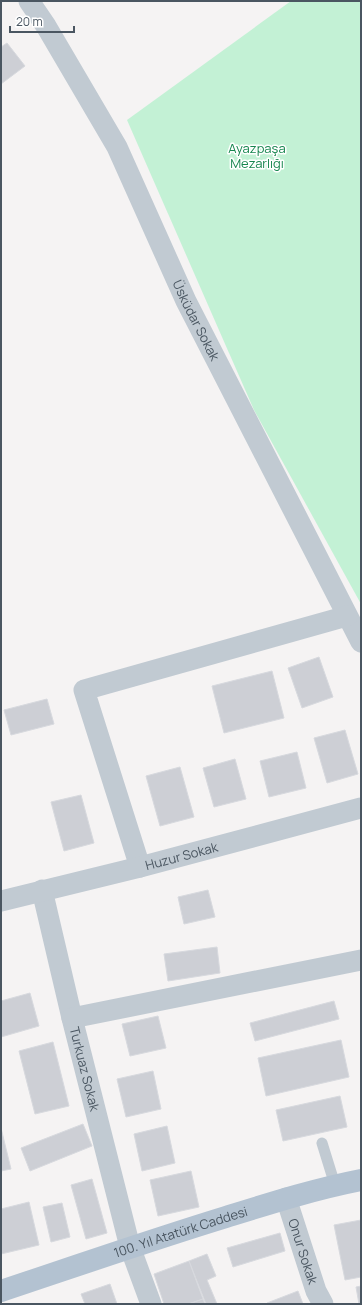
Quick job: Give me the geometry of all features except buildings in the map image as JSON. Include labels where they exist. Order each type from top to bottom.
[{"type":"main road","name":"100. Yıl Atatürk Caddesi","points":[[1,1291],[130,1247],[286,1198],[335,1185],[361,1180]]},
{"type":"street","name":"Üsküdar Sokak","points":[[29,1],[46,26],[117,148],[186,301],[361,642]]},
{"type":"street","points":[[140,867],[84,690],[347,616]]},
{"type":"street","name":"Huzur Sokak","points":[[1,901],[140,867],[361,808]]},
{"type":"street","name":"Turkuaz Sokak","points":[[42,890],[72,1018],[130,1247],[151,1304]]},
{"type":"street","points":[[72,1018],[361,960]]},
{"type":"street","name":"Onur Sokak","points":[[286,1198],[316,1292],[323,1304]]},
{"type":"lane","points":[[322,1143],[335,1185]]},
{"type":"green space","name":"Ayazpaşa Mezarlığı","points":[[291,1],[361,1],[361,604],[254,410],[127,120]]}]
